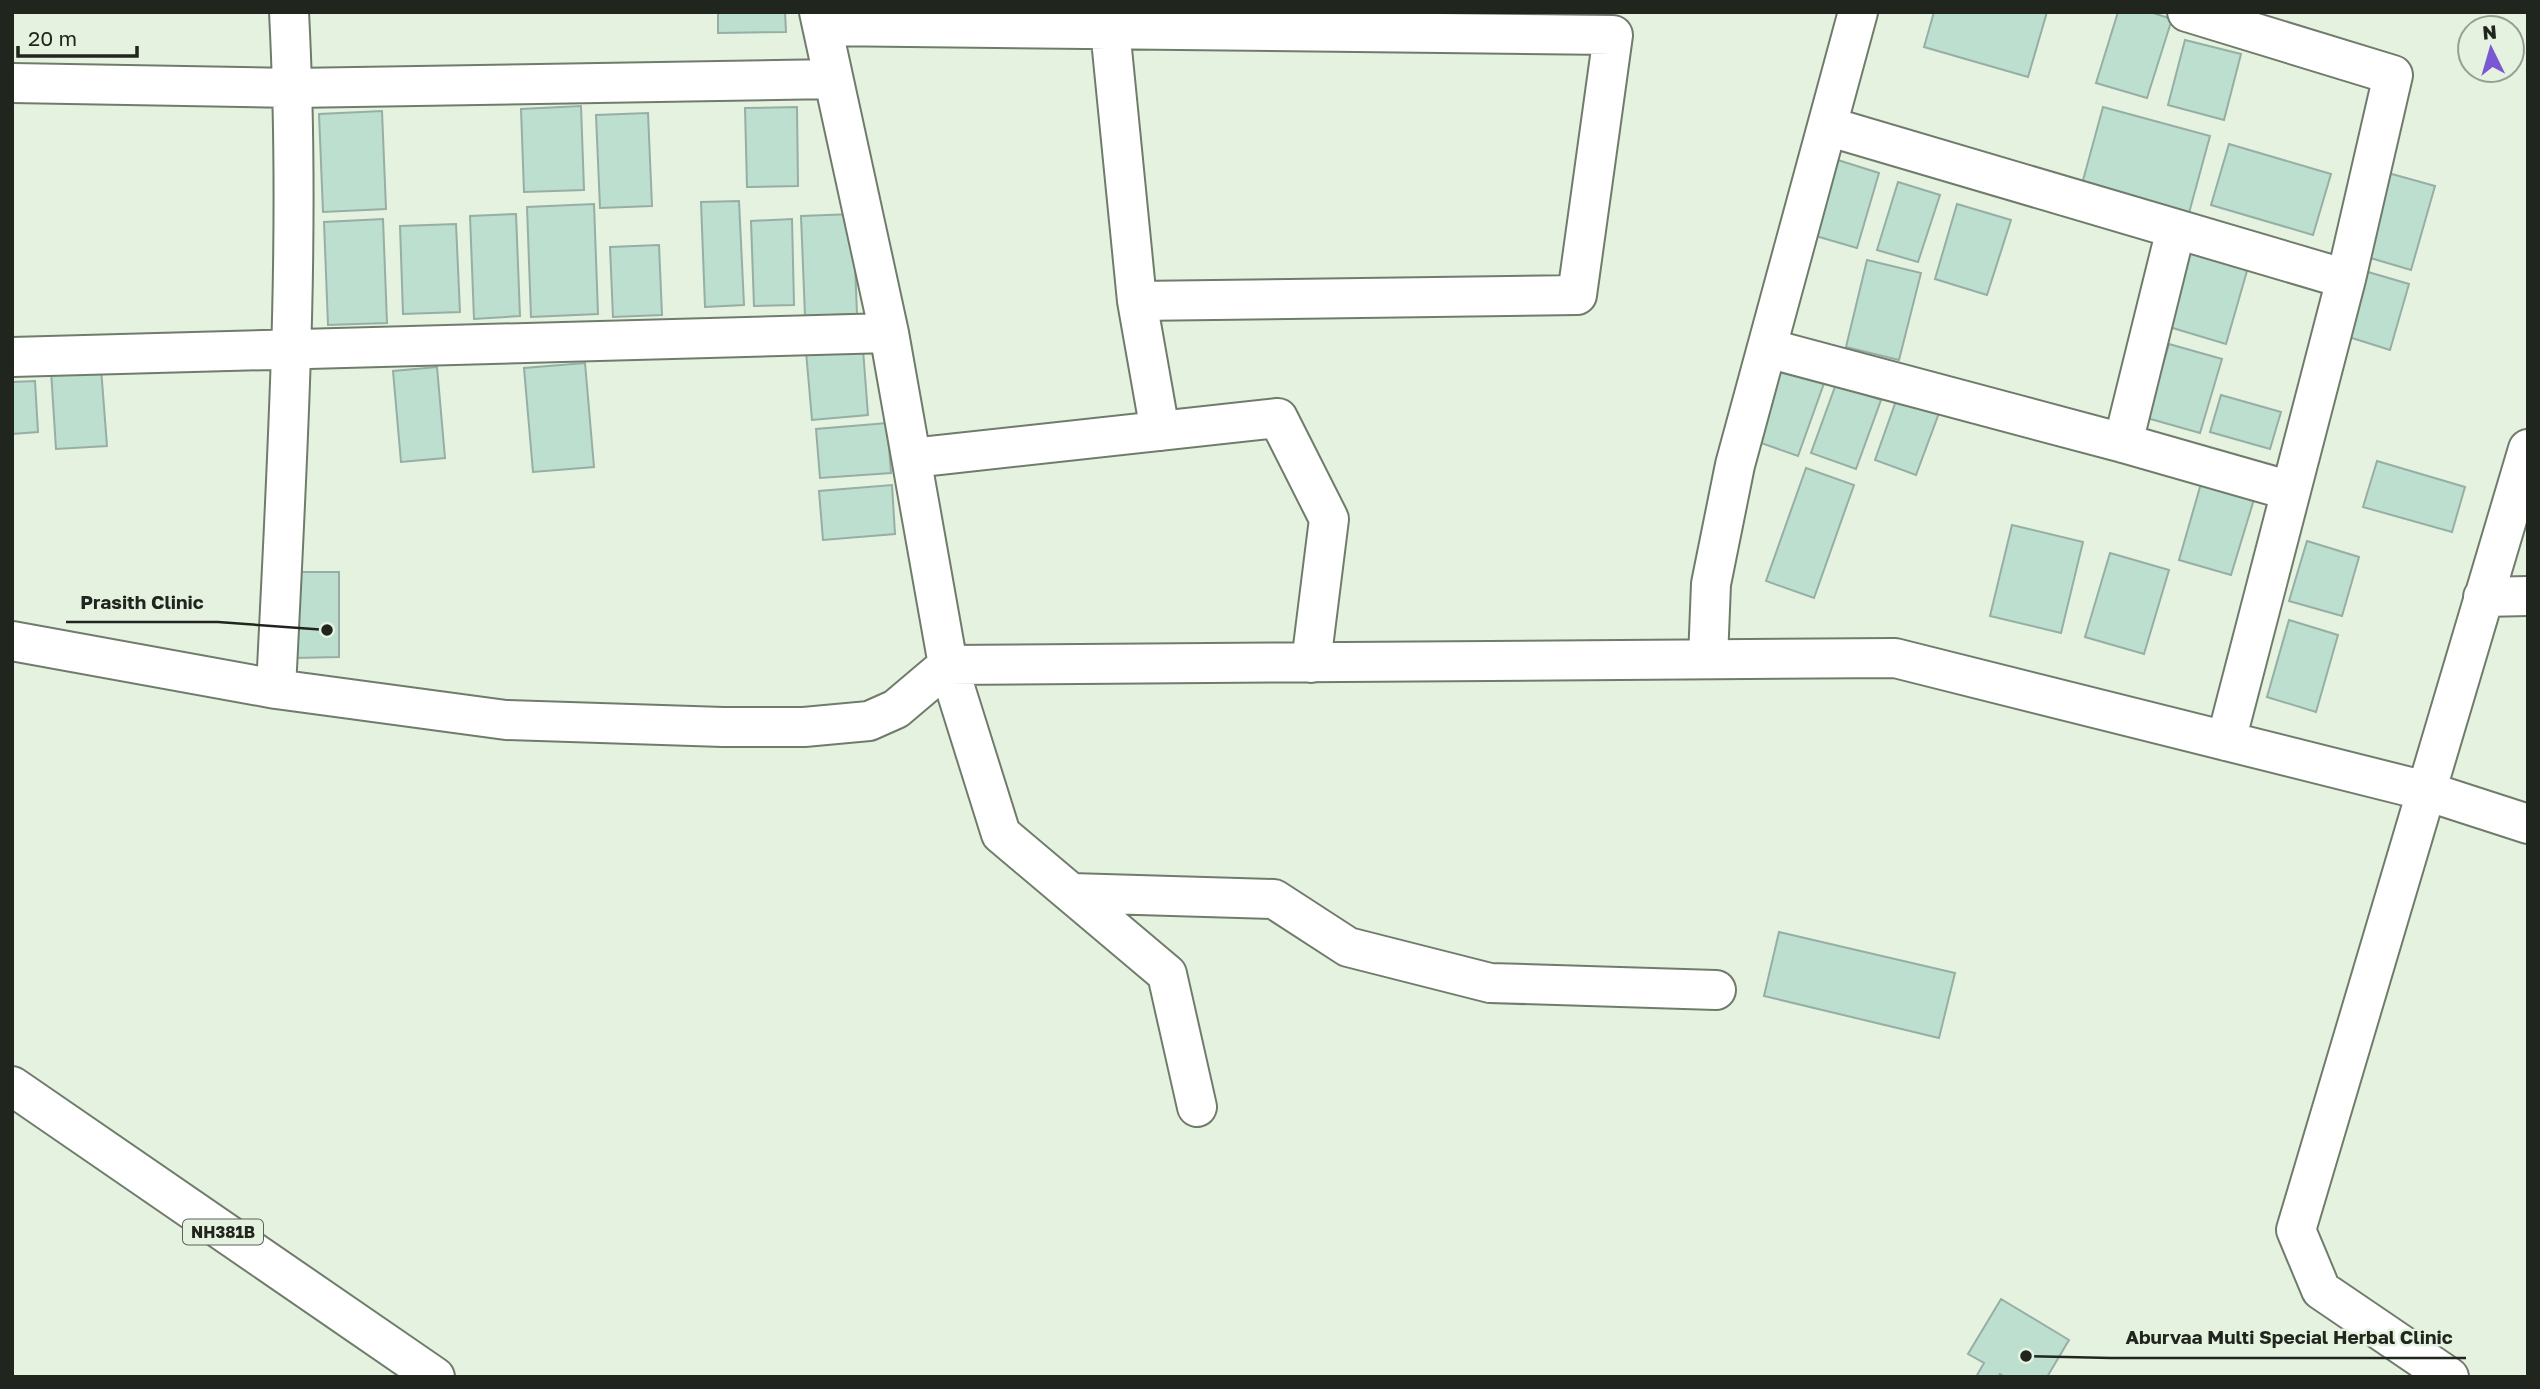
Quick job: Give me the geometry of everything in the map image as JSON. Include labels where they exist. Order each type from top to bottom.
[{"type":"main road","points":[[276,689],[293,350],[293,88],[289,12]]},
{"type":"main road","points":[[1708,659],[1711,584],[1735,465],[1858,12]]},
{"type":"main road","points":[[2187,12],[2393,75],[2346,279],[2226,741]]},
{"type":"main road","points":[[1138,301],[1577,296],[1615,24],[1110,29],[820,19],[889,333],[948,665],[1001,834],[1167,974],[1197,1107]]},
{"type":"main road","points":[[1110,29],[1138,301],[1160,431]]},
{"type":"main road","points":[[12,83],[293,88],[833,79]]},
{"type":"main road","points":[[1827,126],[2346,279]]},
{"type":"main road","points":[[2123,443],[2176,229]]},
{"type":"main road","points":[[12,358],[889,333]]},
{"type":"main road","points":[[1767,348],[2291,491]]},
{"type":"main road","points":[[912,458],[1278,418],[1329,519],[1311,663]]},
{"type":"main road","points":[[2449,1377],[2321,1290],[2296,1230],[2528,449]]},
{"type":"main road","points":[[2483,597],[2528,596]]},
{"type":"main road","points":[[12,641],[276,689],[506,720],[723,727],[804,727],[869,722],[896,709],[948,665],[1895,658],[2426,791],[2528,824]]},
{"type":"main road","points":[[1071,893],[1274,899],[1348,947],[1490,983],[1716,990]]},
{"type":"main road","name":"NH381B","points":[[12,1086],[435,1377]]},
{"type":"building","points":[[718,12],[785,12],[786,32],[718,33]]},
{"type":"building","points":[[1934,12],[2047,12],[2028,77],[1924,47]]},
{"type":"building","points":[[2118,12],[2150,12],[2172,19],[2147,98],[2096,83]]},
{"type":"building","points":[[2185,40],[2241,54],[2224,120],[2168,105]]},
{"type":"building","points":[[581,106],[584,190],[524,192],[521,109]]},
{"type":"building","points":[[797,107],[798,186],[747,187],[745,108]]},
{"type":"building","points":[[2103,107],[2210,136],[2189,213],[2082,184]]},
{"type":"building","points":[[382,111],[386,209],[323,212],[319,114]]},
{"type":"building","points":[[648,113],[652,206],[600,208],[596,115]]},
{"type":"building","points":[[2229,144],[2331,174],[2313,235],[2211,205]]},
{"type":"building","points":[[1825,156],[1879,173],[1857,248],[1802,232]]},
{"type":"building","points":[[2381,171],[2435,186],[2411,270],[2357,254]]},
{"type":"building","points":[[1898,182],[1940,195],[1918,262],[1877,250]]},
{"type":"building","points":[[739,201],[744,305],[705,307],[701,202]]},
{"type":"building","points":[[594,204],[598,314],[531,317],[527,207]]},
{"type":"building","points":[[1957,204],[2011,220],[1987,295],[1935,279]]},
{"type":"building","points":[[516,214],[520,316],[474,319],[470,216]]},
{"type":"building","points":[[853,214],[857,314],[805,316],[801,216]]},
{"type":"building","points":[[383,219],[387,323],[328,325],[324,222]]},
{"type":"building","points":[[792,219],[794,305],[754,306],[751,221]]},
{"type":"building","points":[[456,224],[460,312],[403,314],[400,226]]},
{"type":"building","points":[[659,245],[662,315],[613,317],[610,247]]},
{"type":"building","points":[[2189,246],[2249,264],[2226,344],[2166,326]]},
{"type":"building","points":[[1867,260],[1921,273],[1899,360],[1846,347]]},
{"type":"building","points":[[2351,267],[2409,284],[2390,350],[2333,332]]},
{"type":"building","points":[[862,336],[868,415],[812,420],[805,340]]},
{"type":"building","points":[[2169,344],[2222,359],[2200,433],[2147,418]]},
{"type":"building","points":[[1775,352],[1828,372],[1798,456],[1744,437]]},
{"type":"building","points":[[585,363],[594,467],[533,472],[524,368]]},
{"type":"building","points":[[437,367],[445,458],[401,462],[393,371]]},
{"type":"building","points":[[101,368],[107,446],[56,449],[51,371]]},
{"type":"building","points":[[35,381],[38,432],[12,434],[12,382]]},
{"type":"building","points":[[1836,384],[1881,400],[1856,469],[1811,453]]},
{"type":"building","points":[[2221,395],[2281,412],[2270,449],[2210,432]]},
{"type":"building","points":[[1897,398],[1939,413],[1916,475],[1875,460]]},
{"type":"building","points":[[887,423],[891,473],[820,478],[816,429]]},
{"type":"building","points":[[2377,461],[2465,487],[2452,532],[2363,507]]},
{"type":"building","points":[[1806,468],[1854,485],[1814,598],[1766,581]]},
{"type":"building","points":[[2202,480],[2255,496],[2231,575],[2179,560]]},
{"type":"building","points":[[892,485],[895,534],[823,540],[819,491]]},
{"type":"building","points":[[2012,525],[2083,542],[2061,633],[1990,616]]},
{"type":"building","points":[[2307,541],[2359,557],[2342,616],[2289,601]]},
{"type":"building","points":[[2110,553],[2169,570],[2144,654],[2085,637]]},
{"type":"building","points":[[293,572],[339,572],[339,657],[294,658]]},
{"type":"building","points":[[2289,620],[2338,635],[2316,712],[2267,697]]},
{"type":"building","points":[[1779,932],[1955,973],[1939,1038],[1764,996]]},
{"type":"building","points":[[2001,1299],[2069,1340],[2047,1377],[2005,1377],[2000,1374],[1998,1377],[1976,1377],[1984,1363],[1968,1354]]},
{"type":"place","name":"Prasith Clinic","points":[[327,630]]},
{"type":"place","name":"Aburvaa Multi Special Herbal Clinic","points":[[2026,1356]]}]
